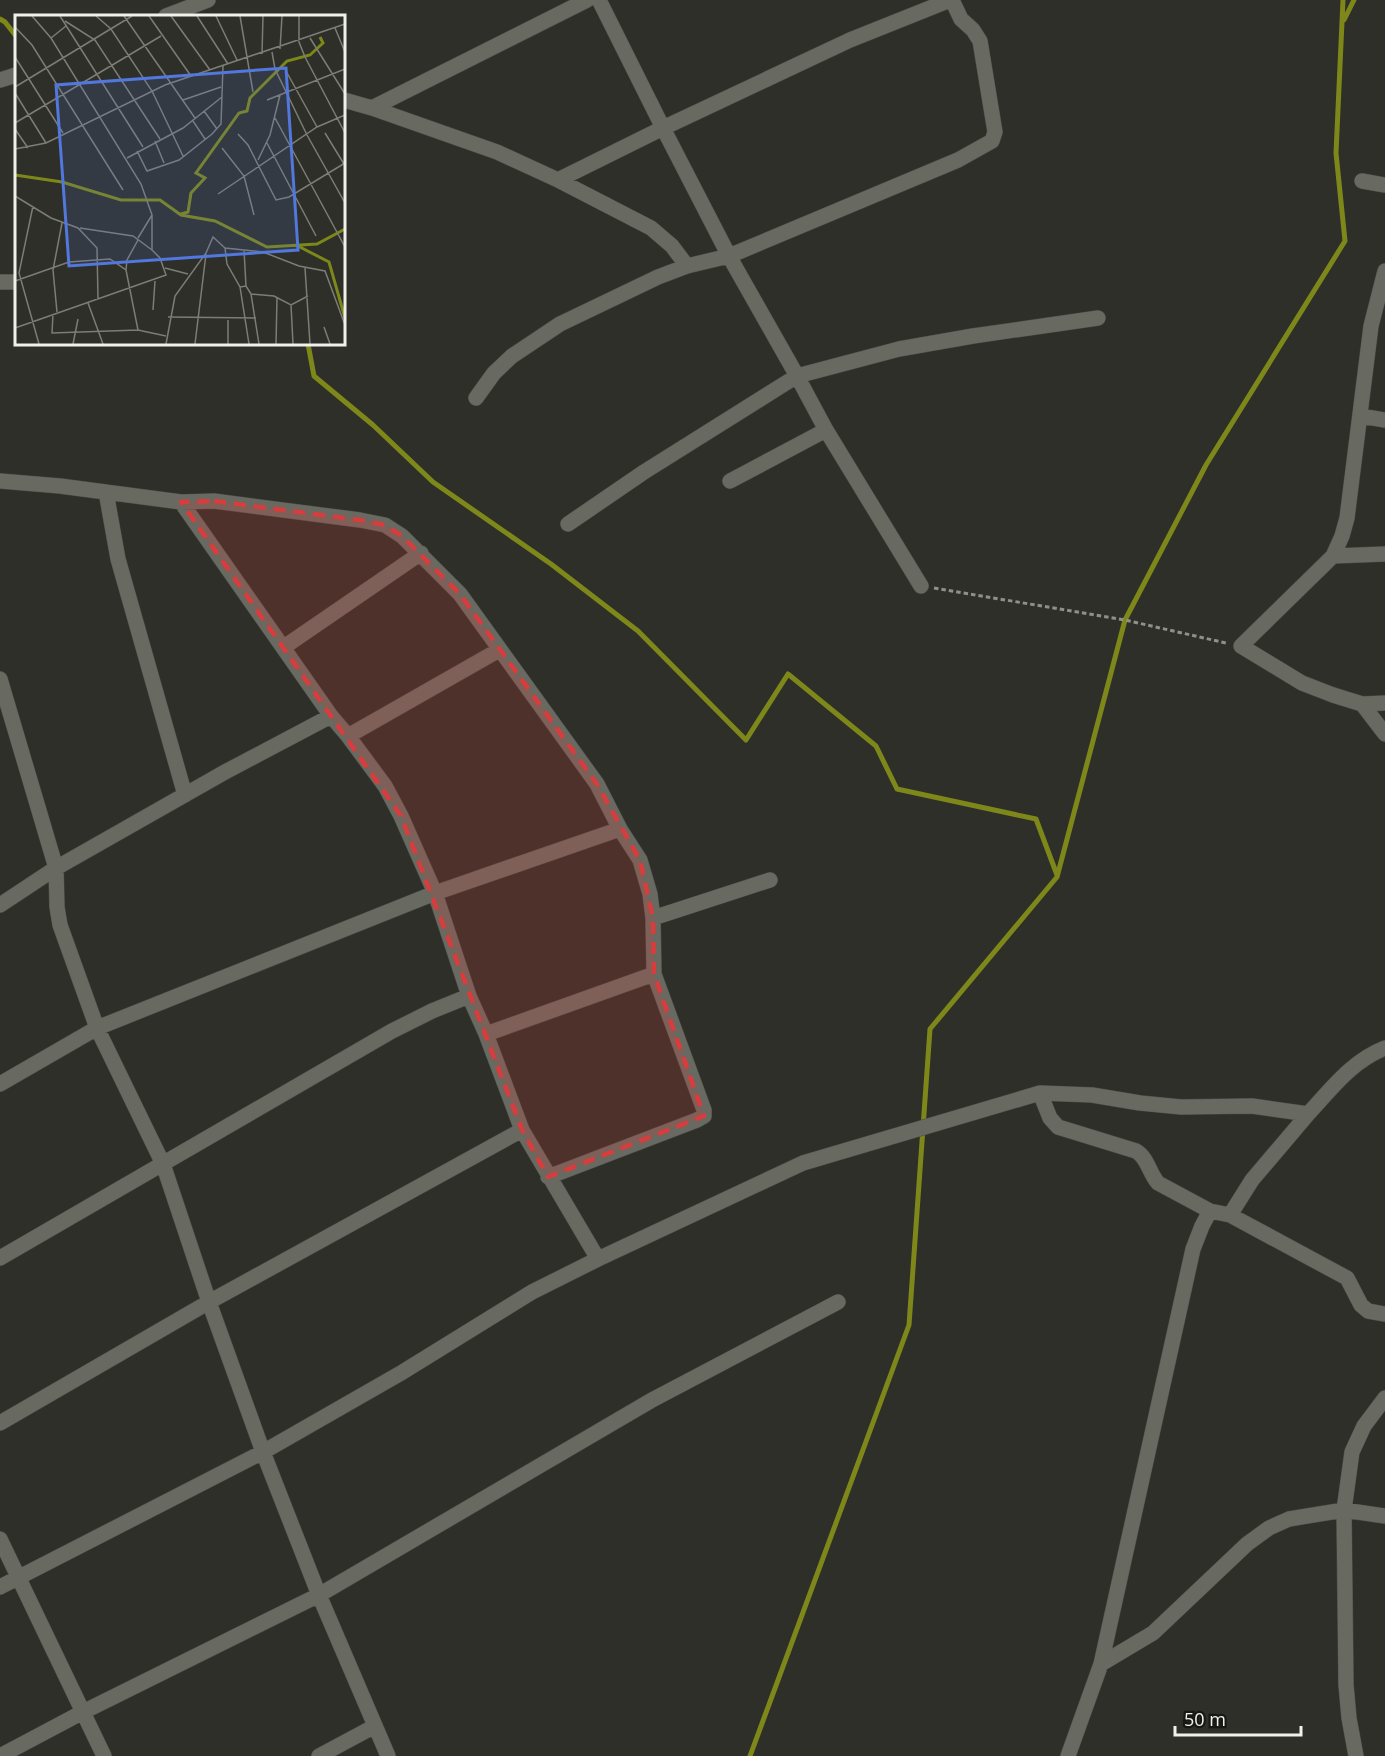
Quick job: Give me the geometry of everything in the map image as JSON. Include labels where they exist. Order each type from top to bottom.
[{"type":"street","points":[[174,11],[208,0]]},
{"type":"street","points":[[372,108],[587,0]]},
{"type":"street","points":[[599,0],[729,256],[826,430],[921,586]]},
{"type":"street","points":[[476,398],[494,373],[512,356],[560,324],[658,277],[687,266],[729,256],[958,160],[992,141],[995,132],[980,42],[973,30],[957,14],[951,0],[850,40],[558,180]]},
{"type":"street","points":[[0,80],[15,75]]},
{"type":"street","points":[[345,100],[497,152],[558,180],[651,228],[672,246],[687,266]]},
{"type":"street","points":[[1362,181],[1385,185]]},
{"type":"street","points":[[1385,271],[1371,326],[1347,518],[1333,556],[1241,646],[1302,683],[1362,704],[1385,704]]},
{"type":"street","points":[[568,524],[644,472],[797,376],[899,349],[1098,318]]},
{"type":"street","points":[[1361,416],[1385,420]]},
{"type":"street","points":[[730,481],[826,430]]},
{"type":"street","points":[[0,481],[181,502],[214,501],[385,525],[402,536],[460,594],[597,784],[620,829],[640,860],[650,894],[653,918],[654,974],[704,1110],[704,1116],[549,1177]]},
{"type":"street","points":[[106,492],[118,559],[185,795]]},
{"type":"street","points":[[181,502],[331,716],[385,786],[435,893],[469,996],[486,1034],[522,1130],[598,1259]]},
{"type":"street","points":[[284,647],[421,554]]},
{"type":"street","points":[[1333,556],[1385,554]]},
{"type":"street","points":[[348,736],[499,650]]},
{"type":"street","points":[[0,679],[56,868],[60,925],[97,1028],[163,1164],[209,1302],[263,1452],[319,1595],[388,1756]]},
{"type":"street","points":[[1362,704],[1385,734]]},
{"type":"street","points":[[0,906],[56,868],[225,772],[331,716]]},
{"type":"street","points":[[0,733],[14,724]]},
{"type":"street","points":[[0,1084],[97,1028],[435,893],[620,829]]},
{"type":"street","points":[[653,918],[770,880]]},
{"type":"street","points":[[486,1034],[654,974]]},
{"type":"street","points":[[0,1258],[393,1031],[432,1011],[469,996]]},
{"type":"street","points":[[1230,1215],[1252,1180],[1353,1065],[1371,1053],[1385,1048]]},
{"type":"street","points":[[0,1587],[263,1452],[401,1373],[532,1292],[803,1163],[1040,1094],[1092,1095],[1181,1107],[1252,1106],[1308,1114]]},
{"type":"street","points":[[1040,1094],[1050,1118],[1058,1127],[1143,1155],[1158,1183],[1210,1211],[1230,1215],[1347,1278],[1361,1305],[1368,1311],[1385,1314]]},
{"type":"street","points":[[0,1423],[209,1302],[522,1130]]},
{"type":"street","points":[[1068,1756],[1101,1664],[1192,1250],[1210,1211]]},
{"type":"street","points":[[0,1756],[83,1712],[319,1595],[652,1400],[838,1302]]},
{"type":"street","points":[[1356,1756],[1346,1685],[1344,1510],[1352,1452],[1364,1426],[1385,1398]]},
{"type":"street","points":[[1101,1664],[1153,1633],[1247,1545],[1269,1528],[1289,1519],[1344,1510],[1385,1516]]},
{"type":"street","points":[[0,1539],[104,1756]]},
{"type":"street","points":[[319,1756],[375,1726]]},
{"type":"path","points":[[921,586],[1125,620],[1241,646]]},
{"type":"highlighted area","points":[[214,501],[360,520],[385,525],[402,536],[460,594],[597,784],[640,860],[653,918],[654,974],[704,1116],[548,1177],[522,1130],[401,816],[181,502]]},
{"type":"waterway","points":[[750,1756],[909,1325],[930,1029],[1057,877],[1125,620],[1206,465],[1345,241],[1336,153],[1343,0]]},
{"type":"waterway","points":[[1344,20],[1354,0]]},
{"type":"waterway","points":[[0,19],[15,35]]},
{"type":"waterway","points":[[308,345],[314,376],[373,425],[433,482],[551,564],[638,631],[746,740],[788,674],[876,746],[897,789],[1036,819],[1057,875]]}]
